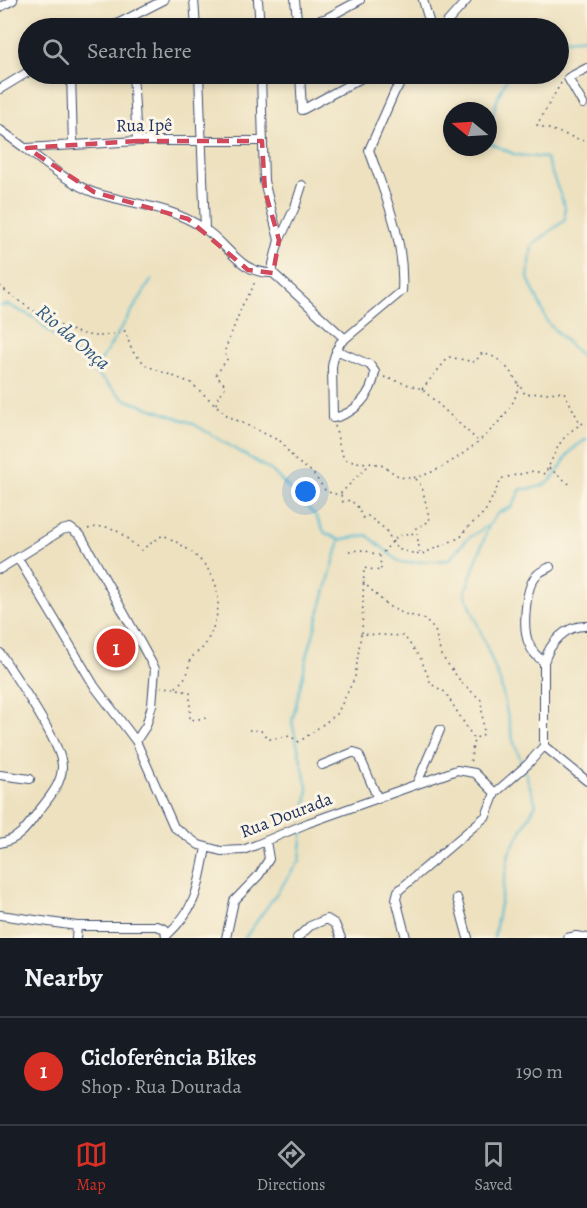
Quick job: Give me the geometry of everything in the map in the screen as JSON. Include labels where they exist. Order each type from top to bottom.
[{"type":"street","points":[[0,7],[14,0]]},
{"type":"street","points":[[129,17],[164,0]]},
{"type":"street","points":[[194,0],[195,18]]},
{"type":"street","points":[[258,0],[259,18]]},
{"type":"street","points":[[295,0],[297,18]]},
{"type":"street","points":[[327,18],[360,0]]},
{"type":"street","points":[[423,0],[428,18]]},
{"type":"street","points":[[451,18],[466,0]]},
{"type":"street","points":[[569,77],[587,68]]},
{"type":"street","points":[[0,89],[18,78]]},
{"type":"street","points":[[569,80],[583,104]]},
{"type":"street","points":[[71,84],[73,145]]},
{"type":"street","points":[[134,84],[137,141]]},
{"type":"street","points":[[199,84],[205,229]]},
{"type":"street","points":[[261,84],[265,191],[279,240]]},
{"type":"street","points":[[301,84],[302,110],[350,84]]},
{"type":"street","points":[[336,350],[370,364],[375,372],[371,387],[353,411],[333,418],[332,367],[336,350],[344,338],[402,291],[404,264],[397,227],[369,150],[395,91],[400,84]]},
{"type":"street","points":[[0,130],[73,182],[94,192],[178,215],[205,229],[243,266],[256,272],[272,271],[344,338]]},
{"type":"street","name":"Rua Ipê","points":[[27,148],[137,141],[262,141]]},
{"type":"street","points":[[272,271],[279,240],[302,185]]},
{"type":"street","points":[[272,213],[290,218]]},
{"type":"street","points":[[0,569],[62,530],[70,528],[78,532],[155,669],[156,687],[146,726],[136,741]]},
{"type":"street","name":"Rua Dourada","points":[[18,558],[95,687],[136,741],[174,827],[189,840],[206,848],[232,851],[266,841],[308,823],[449,771],[469,771]]},
{"type":"street","points":[[544,662],[536,656],[525,633],[526,608],[536,574],[550,567]]},
{"type":"street","points":[[406,938],[396,899],[398,892],[486,816],[495,794],[544,746],[544,662],[548,651],[563,634],[587,626]]},
{"type":"street","points":[[0,653],[54,741],[62,767],[57,785],[29,825],[13,840],[0,843]]},
{"type":"street","points":[[417,783],[440,730]]},
{"type":"street","points":[[544,746],[587,782]]},
{"type":"street","points":[[322,765],[354,752],[359,755],[378,799]]},
{"type":"street","points":[[469,771],[481,777],[495,794]]},
{"type":"street","points":[[0,775],[30,779]]},
{"type":"street","points":[[226,938],[234,901],[259,875],[269,859],[266,841]]},
{"type":"street","points":[[0,915],[77,926],[157,926],[167,935],[182,920],[197,896],[206,848]]},
{"type":"street","points":[[458,898],[468,938]]},
{"type":"street","points":[[297,938],[310,926],[327,920],[332,921],[340,934]]},
{"type":"street","points":[[76,938],[77,926]]},
{"type":"street","points":[[567,938],[587,938]]},
{"type":"path","points":[[559,84],[537,125],[587,142]]},
{"type":"path","points":[[216,405],[217,399],[226,386],[216,375],[226,364],[228,358],[224,352],[243,303],[253,290],[256,272]]},
{"type":"path","points":[[0,286],[31,312],[69,328],[100,336],[125,331],[132,351],[147,366],[191,383],[228,416],[280,441],[296,461],[312,472],[325,490],[333,494],[340,494],[371,463]]},
{"type":"path","points":[[422,389],[449,357],[475,362],[481,354],[490,354],[507,368],[525,393],[564,392],[581,424]]},
{"type":"path","points":[[375,372],[389,380],[422,389],[478,440]]},
{"type":"path","points":[[333,418],[341,453],[346,460],[371,463],[402,477],[415,478],[436,471],[478,440],[513,402],[519,385]]},
{"type":"path","points":[[340,494],[343,502],[350,500],[357,506],[363,518],[368,516],[385,529],[397,549],[420,555],[461,537],[465,527],[487,508],[493,491],[503,478],[534,471],[545,474],[560,442],[574,426],[587,421]]},
{"type":"path","points":[[549,468],[572,486]]},
{"type":"path","points":[[415,478],[422,487],[430,521],[416,528],[420,555]]},
{"type":"path","points":[[78,532],[102,525],[116,529],[141,549],[163,535],[182,544],[205,563],[215,578],[219,595],[215,621],[206,645],[190,660],[187,674],[175,688]]},
{"type":"path","points":[[249,730],[260,730],[270,739],[290,736],[299,742],[337,714],[355,676],[364,619],[364,568],[381,571],[380,555],[391,544],[393,537],[404,532],[417,534]]},
{"type":"path","points":[[349,551],[363,550],[380,555]]},
{"type":"path","points":[[363,582],[388,606],[404,614],[423,618],[435,630],[441,655],[462,683],[481,700],[484,734],[474,739]]},
{"type":"path","points":[[361,634],[404,636],[421,660],[431,684],[445,692],[474,739],[469,771]]},
{"type":"path","points":[[156,687],[175,688],[190,693],[190,720],[206,718]]},
{"type":"highlighted area","points":[[137,141],[262,141],[265,191],[279,240],[273,273],[248,270],[188,219],[94,192],[27,148]]},
{"type":"waterway","points":[[569,39],[587,37]]},
{"type":"waterway","points":[[504,84],[492,116],[492,144],[516,155],[546,158],[565,207],[565,220],[532,245],[528,278],[548,323],[587,362]]},
{"type":"waterway","name":"Rio da Onça","points":[[93,373],[152,279]]},
{"type":"waterway","name":"Rio da Onça","points":[[0,306],[8,305],[35,318],[124,399],[192,423],[272,471],[315,515],[325,533],[340,540]]},
{"type":"waterway","points":[[340,540],[367,535],[401,563],[449,560],[467,539],[489,525],[498,513],[512,507],[521,489],[536,488],[553,478],[568,455],[587,439]]},
{"type":"waterway","points":[[489,525],[465,592],[500,681],[513,740],[523,766]]},
{"type":"waterway","points":[[304,820],[308,790],[292,722],[308,653],[340,540]]},
{"type":"waterway","points":[[494,938],[509,853],[536,804],[525,772]]},
{"type":"waterway","points":[[245,938],[300,860],[303,829]]},
{"type":"place","name":"Cicloferência Bikes","points":[[116,648]]}]
